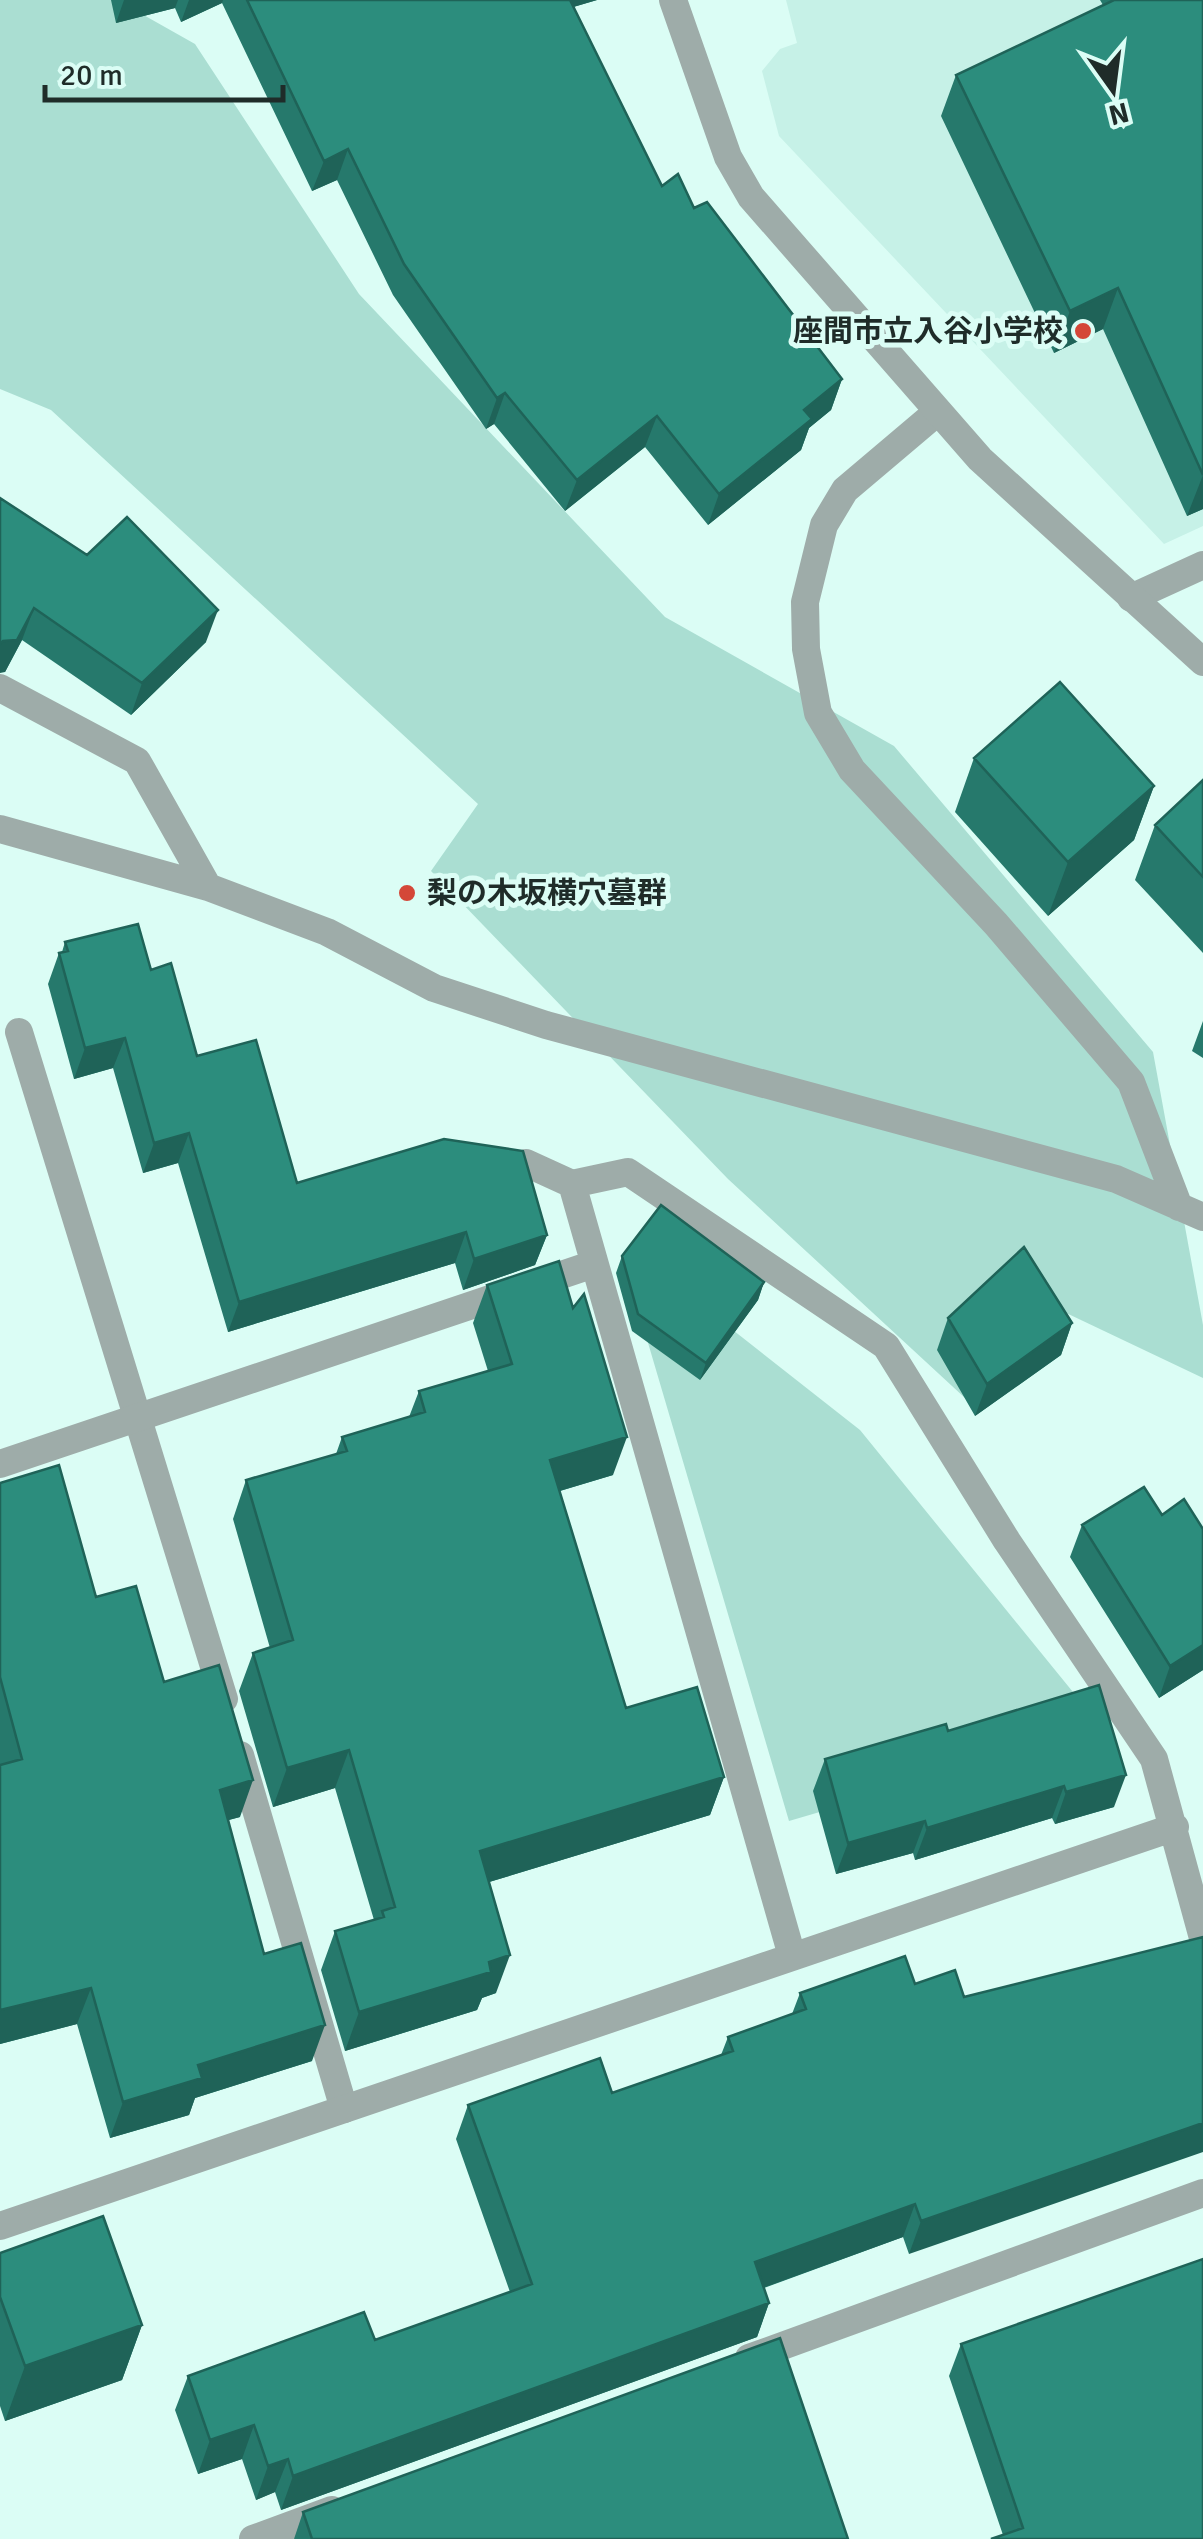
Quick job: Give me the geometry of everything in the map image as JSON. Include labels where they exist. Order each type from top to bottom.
[{"type":"street","points":[[673,0],[728,157],[752,197],[936,413],[1203,662]]},
{"type":"street","points":[[936,413],[844,490],[824,525],[805,602],[806,649],[818,713],[852,770],[996,924],[1131,1082],[1191,1212]]},
{"type":"street","points":[[1131,598],[1203,565]]},
{"type":"street","points":[[0,688],[137,760],[208,887]]},
{"type":"street","points":[[0,828],[208,887],[327,932],[434,988],[509,1013],[1116,1179],[1191,1212]]},
{"type":"street","points":[[19,1032],[141,1419],[344,2108]]},
{"type":"street","points":[[526,1163],[572,1184],[628,1172],[886,1346],[1007,1542],[1154,1758],[1176,1826],[1203,1938]]},
{"type":"street","points":[[572,1184],[792,1956]]},
{"type":"street","points":[[0,1464],[594,1264]]},
{"type":"street","points":[[0,2226],[1176,1826]]},
{"type":"street","points":[[719,2369],[1203,2193]]},
{"type":"street","points":[[253,2539],[365,2498]]},
{"type":"shaded area","points":[[0,0],[117,0],[195,44],[359,294],[665,617],[894,746],[1153,1052],[1203,1325],[1203,1378],[1062,1311],[965,1398],[728,1179],[431,871],[478,804],[51,410],[0,389]]},
{"type":"shaded area","name":"座間市立入谷小学校","points":[[786,0],[1203,0],[1203,526],[1164,544],[779,136],[762,71],[780,49],[797,43]]},
{"type":"shaded area","points":[[682,1290],[860,1430],[1103,1729],[789,1821],[646,1336]]},
{"type":"building","points":[[247,0],[570,0],[662,186],[678,174],[694,208],[707,202],[842,379],[804,410],[812,419],[719,494],[657,416],[577,480],[505,393],[497,398],[404,264],[348,149],[324,161]]},
{"type":"building","points":[[1114,0],[1203,0],[1203,475],[1118,288],[1070,311],[956,75]]},
{"type":"building","points":[[0,498],[87,555],[127,517],[218,610],[142,683],[34,608],[17,640],[0,644]]},
{"type":"building","points":[[1060,682],[1154,786],[1068,862],[974,758]]},
{"type":"building","points":[[1203,780],[1203,877],[1155,825]]},
{"type":"building","points":[[138,924],[151,970],[171,963],[197,1056],[256,1040],[297,1183],[444,1139],[523,1151],[547,1235],[474,1259],[466,1232],[239,1302],[189,1133],[154,1143],[125,1038],[85,1048],[59,953],[68,951],[65,942]]},
{"type":"building","points":[[661,1205],[764,1282],[706,1363],[638,1314],[622,1256]]},
{"type":"building","points":[[1024,1247],[1072,1323],[987,1384],[948,1318]]},
{"type":"building","points":[[559,1261],[573,1308],[584,1294],[627,1437],[550,1460],[626,1708],[697,1687],[724,1777],[480,1851],[510,1955],[489,1962],[491,1972],[359,2012],[335,1931],[384,1917],[382,1911],[395,1907],[349,1750],[287,1768],[253,1653],[293,1640],[246,1480],[347,1451],[342,1437],[425,1412],[419,1391],[512,1364],[487,1285]]},
{"type":"building","points":[[59,1465],[96,1597],[136,1586],[164,1682],[219,1665],[253,1780],[220,1790],[264,1954],[301,1943],[325,2025],[198,2065],[202,2078],[123,2102],[91,1988],[0,2010],[0,1765],[22,1759],[0,1677],[0,1483]]},
{"type":"building","points":[[1144,1487],[1162,1515],[1184,1499],[1203,1529],[1203,1645],[1170,1666],[1082,1525]]},
{"type":"building","points":[[1099,1685],[1126,1775],[1066,1792],[1064,1786],[927,1828],[925,1821],[848,1843],[825,1759],[946,1724],[948,1731]]},
{"type":"building","points":[[1203,1937],[1203,2123],[921,2221],[915,2204],[755,2262],[769,2303],[293,2476],[288,2459],[268,2466],[254,2425],[210,2440],[188,2376],[364,2312],[375,2340],[532,2284],[468,2105],[600,2058],[612,2093],[733,2051],[728,2037],[806,2009],[800,1993],[905,1956],[915,1984],[955,1970],[964,1997]]},
{"type":"building","points":[[103,2216],[142,2325],[25,2366],[0,2297],[0,2253]]},
{"type":"building","points":[[1203,2259],[1203,2539],[991,2539],[1023,2528],[961,2344]]},
{"type":"building","points":[[780,2338],[848,2539],[312,2539],[303,2512]]},
{"type":"place","name":"座間市立入谷小学校","points":[[1083,331]]},
{"type":"place","name":"梨の木坂横穴墓群","points":[[407,893]]}]
